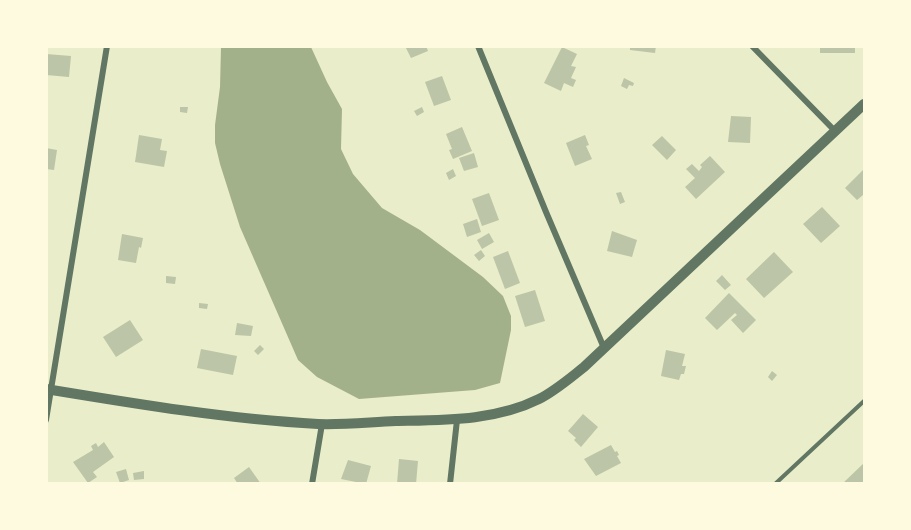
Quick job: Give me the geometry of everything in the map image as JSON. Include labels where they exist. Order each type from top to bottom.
[{"type":"street","points":[[46,420],[49,389],[107,46]]},
{"type":"street","points":[[478,46],[604,348]]},
{"type":"street","points":[[752,46],[835,131]]},
{"type":"street","points":[[49,389],[249,420],[322,424],[457,420],[510,410],[540,398],[566,381],[864,104]]},
{"type":"street","points":[[450,483],[457,420]]},
{"type":"street","points":[[312,483],[322,424]]},
{"type":"lane","points":[[775,483],[864,401]]},
{"type":"shaded area","points":[[221,47],[311,47],[342,109],[341,149],[353,174],[382,208],[420,230],[483,277],[503,296],[511,316],[511,330],[500,383],[475,390],[359,399],[317,377],[298,360],[240,227],[220,164],[215,143],[215,125],[220,87]]},
{"type":"building","points":[[405,46],[426,46],[428,51],[411,58]]},
{"type":"building","points":[[630,46],[656,46],[655,53],[630,50]]},
{"type":"building","points":[[820,46],[855,46],[855,53],[820,53]]},
{"type":"building","points":[[562,47],[577,54],[571,66],[576,67],[571,78],[576,80],[573,87],[564,83],[561,91],[544,83]]},
{"type":"building","points":[[46,54],[71,56],[69,77],[46,75]]},
{"type":"building","points":[[442,76],[451,100],[434,106],[425,82]]},
{"type":"building","points":[[624,78],[634,83],[633,86],[629,85],[627,89],[621,86]]},
{"type":"building","points":[[180,107],[188,107],[187,113],[180,112]]},
{"type":"building","points":[[422,107],[424,112],[417,116],[414,111]]},
{"type":"building","points":[[731,116],[751,117],[750,143],[728,142]]},
{"type":"building","points":[[462,127],[472,151],[453,159],[446,134]]},
{"type":"building","points":[[139,135],[162,139],[160,150],[167,151],[164,167],[135,162]]},
{"type":"building","points":[[585,135],[589,145],[586,146],[592,159],[575,166],[566,143]]},
{"type":"building","points":[[662,136],[676,150],[667,160],[652,145]]},
{"type":"building","points":[[46,148],[57,150],[54,170],[46,169]]},
{"type":"building","points":[[474,153],[478,167],[464,171],[459,158]]},
{"type":"building","points":[[710,156],[725,172],[696,199],[685,187],[695,178],[686,169],[692,164],[699,171],[702,167],[700,165]]},
{"type":"building","points":[[453,169],[456,176],[449,180],[446,173]]},
{"type":"building","points":[[864,169],[864,197],[863,195],[857,200],[845,188]]},
{"type":"building","points":[[621,192],[625,202],[620,204],[616,193]]},
{"type":"building","points":[[489,193],[499,220],[482,226],[472,199]]},
{"type":"building","points":[[822,207],[840,226],[821,243],[803,224]]},
{"type":"building","points":[[477,219],[481,232],[467,237],[463,224]]},
{"type":"building","points":[[612,231],[637,240],[632,257],[607,251]]},
{"type":"building","points":[[489,233],[494,242],[482,249],[477,240]]},
{"type":"building","points":[[122,234],[143,238],[136,263],[118,260]]},
{"type":"building","points":[[481,250],[485,256],[479,261],[474,255]]},
{"type":"building","points":[[508,251],[520,283],[505,289],[493,257]]},
{"type":"building","points":[[774,252],[793,272],[764,298],[746,279]]},
{"type":"building","points":[[722,275],[731,285],[725,290],[716,281]]},
{"type":"building","points":[[166,276],[176,277],[175,284],[166,283]]},
{"type":"building","points":[[535,290],[545,321],[525,327],[515,296]]},
{"type":"building","points":[[729,293],[756,320],[743,333],[731,320],[737,315],[735,313],[717,330],[705,318]]},
{"type":"building","points":[[199,303],[208,304],[207,309],[199,308]]},
{"type":"building","points":[[130,320],[143,340],[116,357],[103,337]]},
{"type":"building","points":[[237,323],[253,326],[251,336],[235,335]]},
{"type":"building","points":[[260,345],[264,349],[258,355],[254,351]]},
{"type":"building","points":[[201,349],[237,356],[233,375],[197,368]]},
{"type":"building","points":[[666,350],[685,354],[682,366],[686,366],[679,380],[661,376]]},
{"type":"building","points":[[772,371],[777,375],[772,381],[768,377]]},
{"type":"building","points":[[583,414],[598,427],[581,447],[568,431]]},
{"type":"building","points":[[104,442],[114,457],[93,472],[97,477],[88,483],[73,462],[93,450],[91,446],[96,443],[98,447]]},
{"type":"building","points":[[611,445],[615,452],[617,451],[621,463],[596,476],[584,459]]},
{"type":"building","points":[[399,459],[418,461],[416,484],[397,484]]},
{"type":"building","points":[[348,460],[371,466],[366,484],[341,479]]},
{"type":"building","points":[[864,463],[864,484],[842,484]]},
{"type":"building","points":[[249,467],[261,484],[238,484],[234,478]]},
{"type":"building","points":[[126,469],[129,480],[120,483],[116,472]]},
{"type":"building","points":[[144,471],[144,479],[134,480],[133,473]]}]
